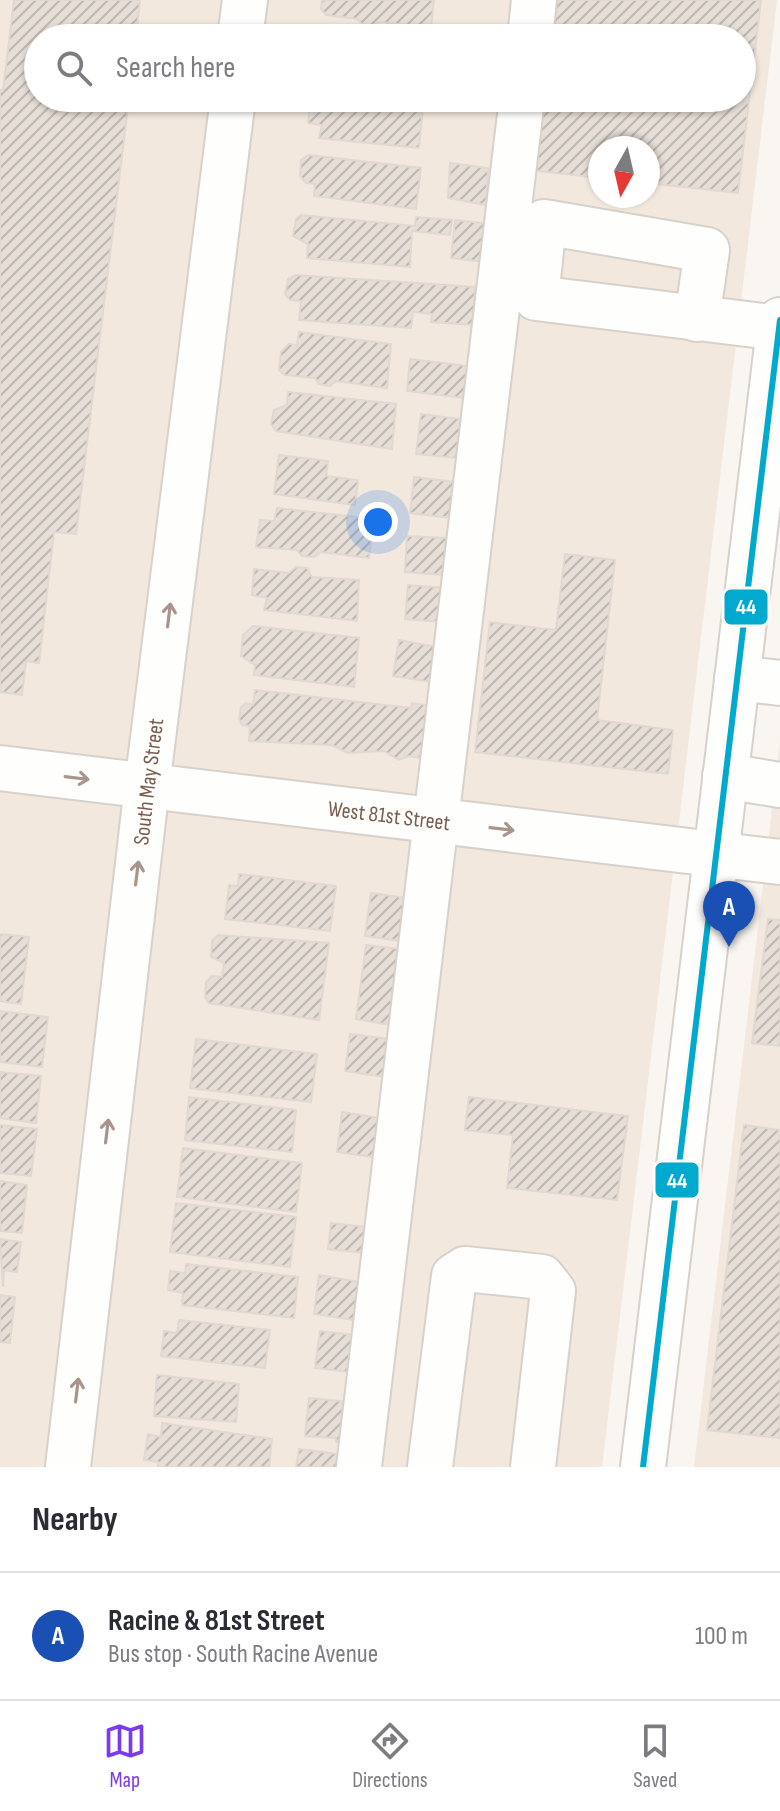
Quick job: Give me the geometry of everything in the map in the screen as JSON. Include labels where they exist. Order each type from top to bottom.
[{"type":"street","points":[[242,24],[245,0]]},
{"type":"street","points":[[531,24],[534,0]]},
{"type":"street","name":"South May Street","points":[[68,1467],[147,786],[231,112]]},
{"type":"street","points":[[359,1467],[520,112]]},
{"type":"street","points":[[697,319],[779,328]]},
{"type":"street","points":[[643,1467],[780,320]]},
{"type":"street","points":[[737,678],[780,683]]},
{"type":"street","name":"West 81st Street","points":[[0,768],[780,862]]},
{"type":"street","points":[[725,776],[780,785]]},
{"type":"street","points":[[430,1467],[454,1276],[465,1269],[542,1277],[553,1291],[533,1467]]},
{"type":"shaded area","points":[[0,0],[777,0],[602,1467],[0,1467]]},
{"type":"shaded area","points":[[780,742],[780,1467],[694,1467]]},
{"type":"building","points":[[14,0],[140,0],[137,24],[24,24],[24,112],[127,112],[76,534],[54,532],[39,663],[26,661],[22,695],[0,692],[0,90],[3,91]]},
{"type":"building","points":[[322,0],[434,0],[431,24],[362,24],[357,19],[326,15],[321,9]]},
{"type":"building","points":[[550,0],[761,0],[756,42],[756,24],[547,24]]},
{"type":"building","points":[[309,112],[423,112],[419,148],[319,138],[322,125],[308,123]]},
{"type":"building","points":[[537,112],[748,112],[738,193],[660,184],[660,136],[588,136],[588,177],[530,170]]},
{"type":"building","points":[[308,155],[421,168],[416,209],[314,196],[315,184],[306,183],[300,176],[301,160]]},
{"type":"building","points":[[450,163],[488,168],[486,205],[448,198]]},
{"type":"building","points":[[301,215],[415,226],[416,217],[452,220],[450,235],[412,231],[410,267],[307,258],[308,244],[293,236],[296,219]]},
{"type":"building","points":[[455,220],[489,224],[485,262],[451,258]]},
{"type":"building","points":[[296,275],[475,287],[473,325],[431,322],[432,314],[413,312],[411,328],[299,320],[301,301],[290,300],[285,294],[288,279]]},
{"type":"building","points":[[299,332],[391,344],[387,388],[336,381],[330,386],[319,384],[315,378],[285,375],[279,370],[281,352],[289,344],[297,345]]},
{"type":"building","points":[[410,359],[469,366],[464,398],[407,391]]},
{"type":"building","points":[[288,392],[396,404],[392,449],[276,431],[271,424],[274,410],[287,405]]},
{"type":"building","points":[[421,414],[461,419],[457,458],[416,454]]},
{"type":"building","points":[[279,455],[328,461],[326,476],[358,480],[355,505],[274,494]]},
{"type":"building","points":[[414,477],[455,482],[452,518],[410,513]]},
{"type":"building","points":[[277,508],[374,519],[369,558],[321,552],[314,557],[302,556],[297,550],[256,547],[260,520],[274,521]]},
{"type":"building","points":[[407,536],[447,538],[444,575],[405,572]]},
{"type":"building","points":[[565,554],[615,560],[597,720],[673,730],[668,774],[475,752],[490,622],[556,630]]},
{"type":"building","points":[[296,567],[307,568],[312,577],[359,580],[357,621],[264,610],[267,598],[252,595],[254,569],[289,573]]},
{"type":"building","points":[[408,585],[444,588],[441,622],[405,619]]},
{"type":"building","points":[[253,626],[359,638],[354,687],[254,675],[255,665],[241,656],[243,635]]},
{"type":"building","points":[[399,640],[437,647],[432,682],[393,676]]},
{"type":"building","points":[[255,690],[411,708],[412,703],[433,706],[427,759],[409,756],[399,760],[384,751],[348,753],[332,745],[249,741],[250,726],[242,725],[239,719],[241,707],[246,703],[253,705]]},
{"type":"building","points":[[239,874],[336,886],[330,931],[225,919],[229,885],[238,886]]},
{"type":"building","points":[[371,893],[407,898],[401,941],[365,936]]},
{"type":"building","points":[[768,919],[780,920],[780,1046],[752,1043]]},
{"type":"building","points":[[0,934],[29,937],[21,1004],[0,1001]]},
{"type":"building","points":[[218,935],[329,943],[319,1020],[209,1003],[205,997],[206,982],[212,976],[222,977],[224,963],[211,957],[212,941]]},
{"type":"building","points":[[366,945],[400,949],[390,1025],[356,1019]]},
{"type":"building","points":[[0,1011],[48,1017],[42,1067],[0,1062]]},
{"type":"building","points":[[350,1034],[390,1039],[385,1077],[345,1071]]},
{"type":"building","points":[[196,1039],[317,1054],[311,1102],[190,1088]]},
{"type":"building","points":[[0,1072],[41,1076],[36,1123],[0,1118]]},
{"type":"building","points":[[189,1097],[296,1110],[292,1152],[185,1140]]},
{"type":"building","points":[[469,1097],[628,1116],[617,1200],[507,1188],[513,1135],[465,1130]]},
{"type":"building","points":[[342,1112],[385,1119],[380,1158],[337,1152]]},
{"type":"building","points":[[0,1125],[37,1129],[31,1176],[0,1173]]},
{"type":"building","points":[[744,1125],[780,1130],[780,1438],[707,1430]]},
{"type":"building","points":[[183,1148],[302,1163],[296,1212],[177,1197]]},
{"type":"building","points":[[0,1181],[27,1185],[22,1233],[0,1231]]},
{"type":"building","points":[[176,1203],[296,1217],[290,1267],[170,1252]]},
{"type":"building","points":[[331,1223],[366,1227],[364,1253],[328,1249]]},
{"type":"building","points":[[0,1239],[21,1242],[17,1272],[4,1270],[3,1287]]},
{"type":"building","points":[[186,1264],[298,1277],[294,1318],[182,1305],[183,1293],[168,1290],[170,1271],[185,1273]]},
{"type":"building","points":[[319,1275],[360,1282],[354,1320],[314,1314]]},
{"type":"building","points":[[0,1295],[15,1297],[10,1343],[0,1342]]},
{"type":"building","points":[[179,1320],[270,1330],[265,1368],[161,1356],[164,1331],[177,1333]]},
{"type":"building","points":[[320,1331],[354,1335],[349,1372],[315,1368]]},
{"type":"building","points":[[157,1375],[239,1384],[236,1422],[154,1416]]},
{"type":"building","points":[[309,1398],[349,1402],[345,1443],[336,1442],[336,1438],[305,1436]]},
{"type":"building","points":[[162,1423],[272,1439],[269,1467],[158,1467],[158,1462],[144,1460],[148,1434],[161,1437]]},
{"type":"building","points":[[299,1449],[338,1454],[336,1467],[296,1467]]},
{"type":"transit line","name":"44","points":[[643,1467],[780,320]]},
{"type":"place","name":"Racine & 81st Street","points":[[729,947]]}]
